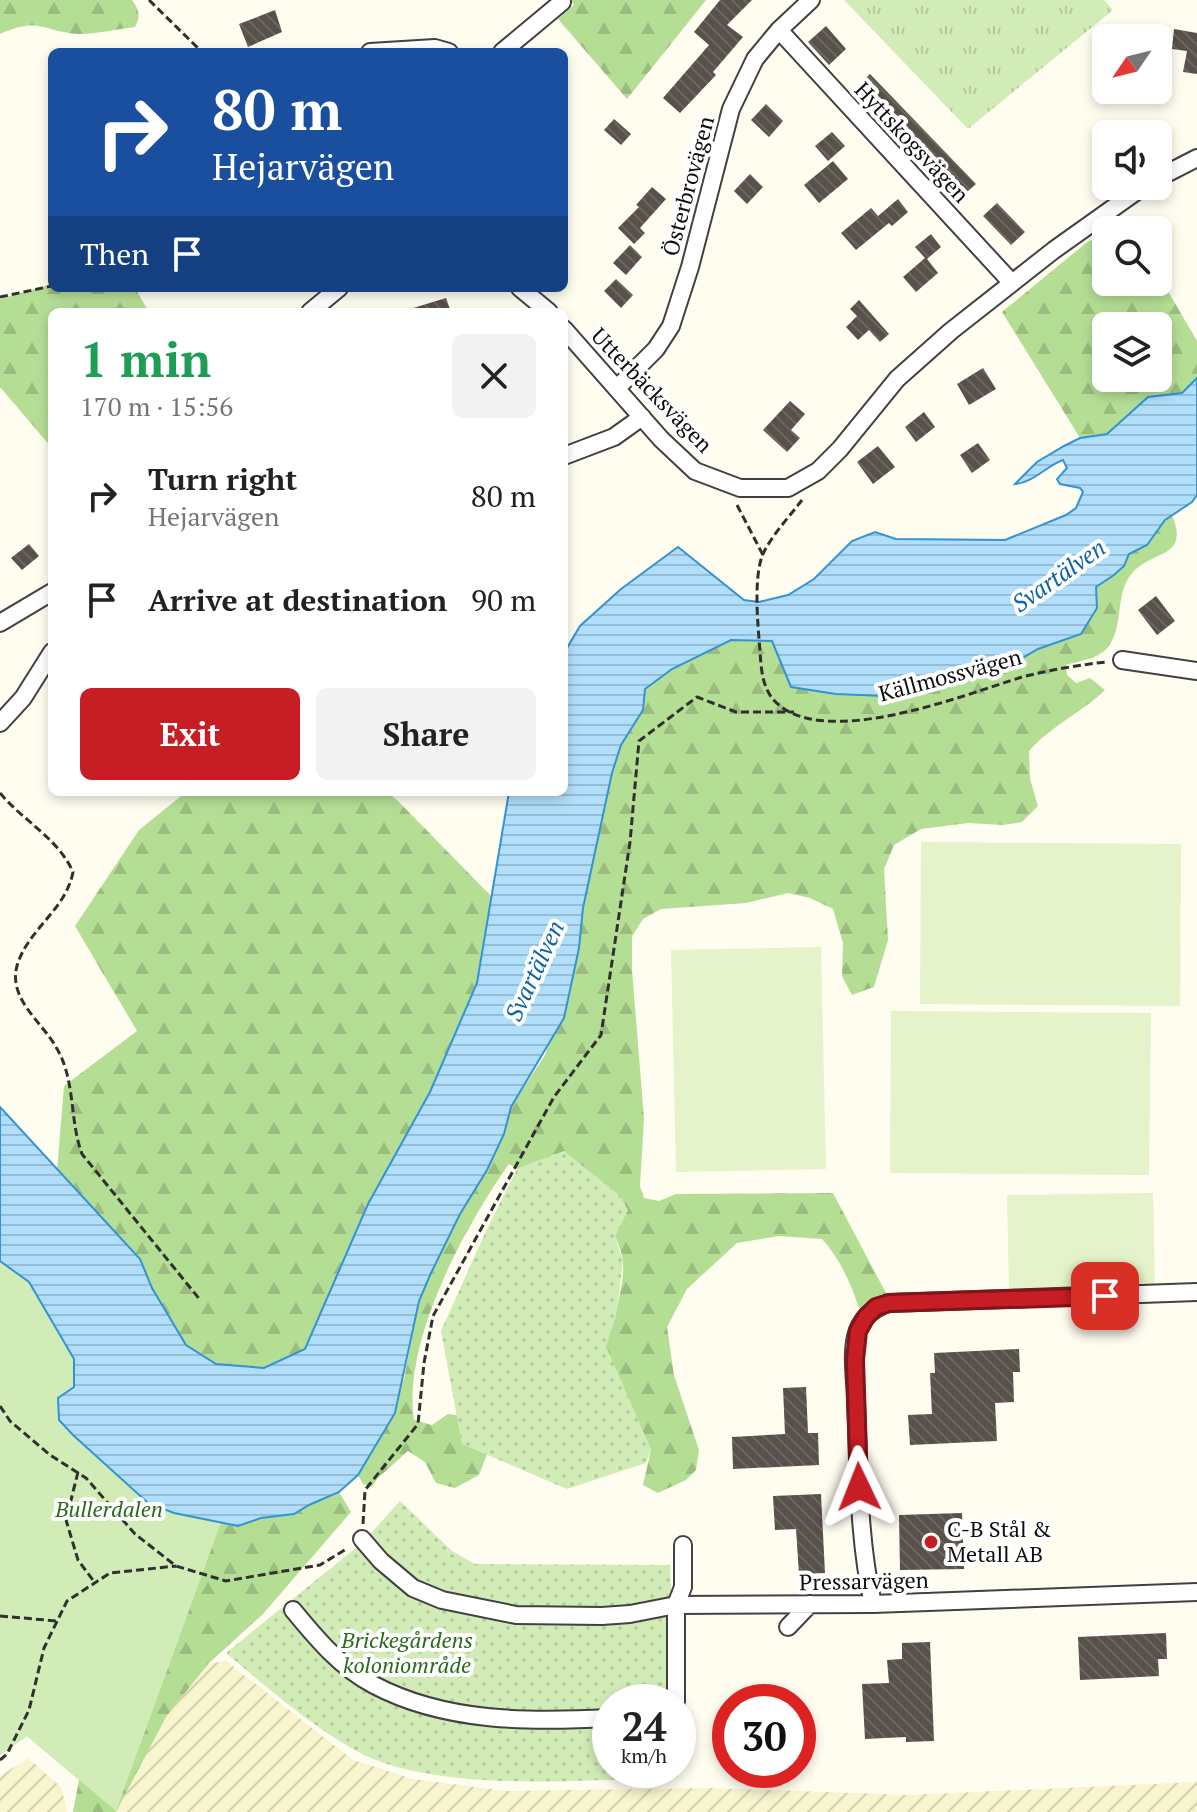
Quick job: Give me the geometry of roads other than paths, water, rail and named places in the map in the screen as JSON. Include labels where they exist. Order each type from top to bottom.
[{"type":"street","name":"Österbrovägen","points":[[617,388],[656,349],[671,326],[690,267],[731,109],[755,59],[779,30],[811,0]]},
{"type":"street","points":[[507,48],[562,2]]},
{"type":"street","name":"Hyttskogsvägen","points":[[779,30],[1012,283]]},
{"type":"street","points":[[1172,171],[1197,158]]},
{"type":"street","name":"Utterbäcksvägen","points":[[568,333],[695,471],[740,488],[788,488],[818,471],[897,379],[951,331],[1125,200]]},
{"type":"street","points":[[315,308],[334,292]]},
{"type":"street","points":[[525,292],[544,308]]},
{"type":"street","points":[[568,454],[614,437],[642,417]]},
{"type":"street","points":[[0,623],[48,594]]},
{"type":"street","points":[[0,723],[23,698],[48,658]]},
{"type":"street","points":[[1122,660],[1197,671]]},
{"type":"street","points":[[873,1604],[860,1518],[855,1360],[858,1331],[876,1307],[889,1303],[1197,1292]]},
{"type":"street","name":"Pressarvägen","points":[[362,1539],[389,1569],[413,1588],[442,1600],[493,1612],[546,1617],[630,1614],[676,1605],[873,1604],[1197,1592]]},
{"type":"street","points":[[676,1684],[676,1605],[683,1587],[683,1545]]},
{"type":"street","points":[[788,1627],[810,1604]]},
{"type":"street","points":[[293,1610],[315,1638],[343,1664],[372,1684],[397,1696],[441,1709],[511,1720],[592,1718]]},
{"type":"water","name":"Svartälven","points":[[1197,378],[1197,495],[1192,502],[1165,520],[1147,545],[1129,554],[1124,566],[1096,587],[1097,608],[1081,634],[1038,649],[1007,667],[927,690],[884,696],[836,694],[791,687],[772,641],[731,640],[672,669],[645,689],[643,710],[621,745],[612,773],[583,908],[579,948],[564,1018],[511,1107],[504,1134],[487,1170],[460,1214],[431,1273],[419,1301],[395,1413],[358,1475],[339,1492],[294,1514],[261,1518],[238,1526],[174,1513],[148,1503],[59,1420],[58,1398],[74,1387],[74,1359],[29,1282],[0,1261],[0,1107],[140,1259],[152,1288],[186,1345],[216,1364],[264,1368],[305,1349],[368,1204],[430,1092],[477,983],[508,796],[568,796],[568,646],[580,626],[621,589],[678,547],[744,600],[759,602],[788,595],[814,579],[852,541],[875,532],[896,539],[1005,540],[1066,515],[1076,508],[1083,492],[1080,488],[1060,484],[1057,479],[1067,468],[1063,460],[1028,481],[1015,484],[1037,462],[1080,438],[1107,434],[1148,397],[1182,393]]},
{"type":"place","name":"C-B Stål & Metall AB","points":[[931,1542]]},
{"type":"park label","name":"Bullerdalen","points":[[109,1509]]},
{"type":"park label","name":"Brickegårdens koloniområde","points":[[407,1652]]}]
